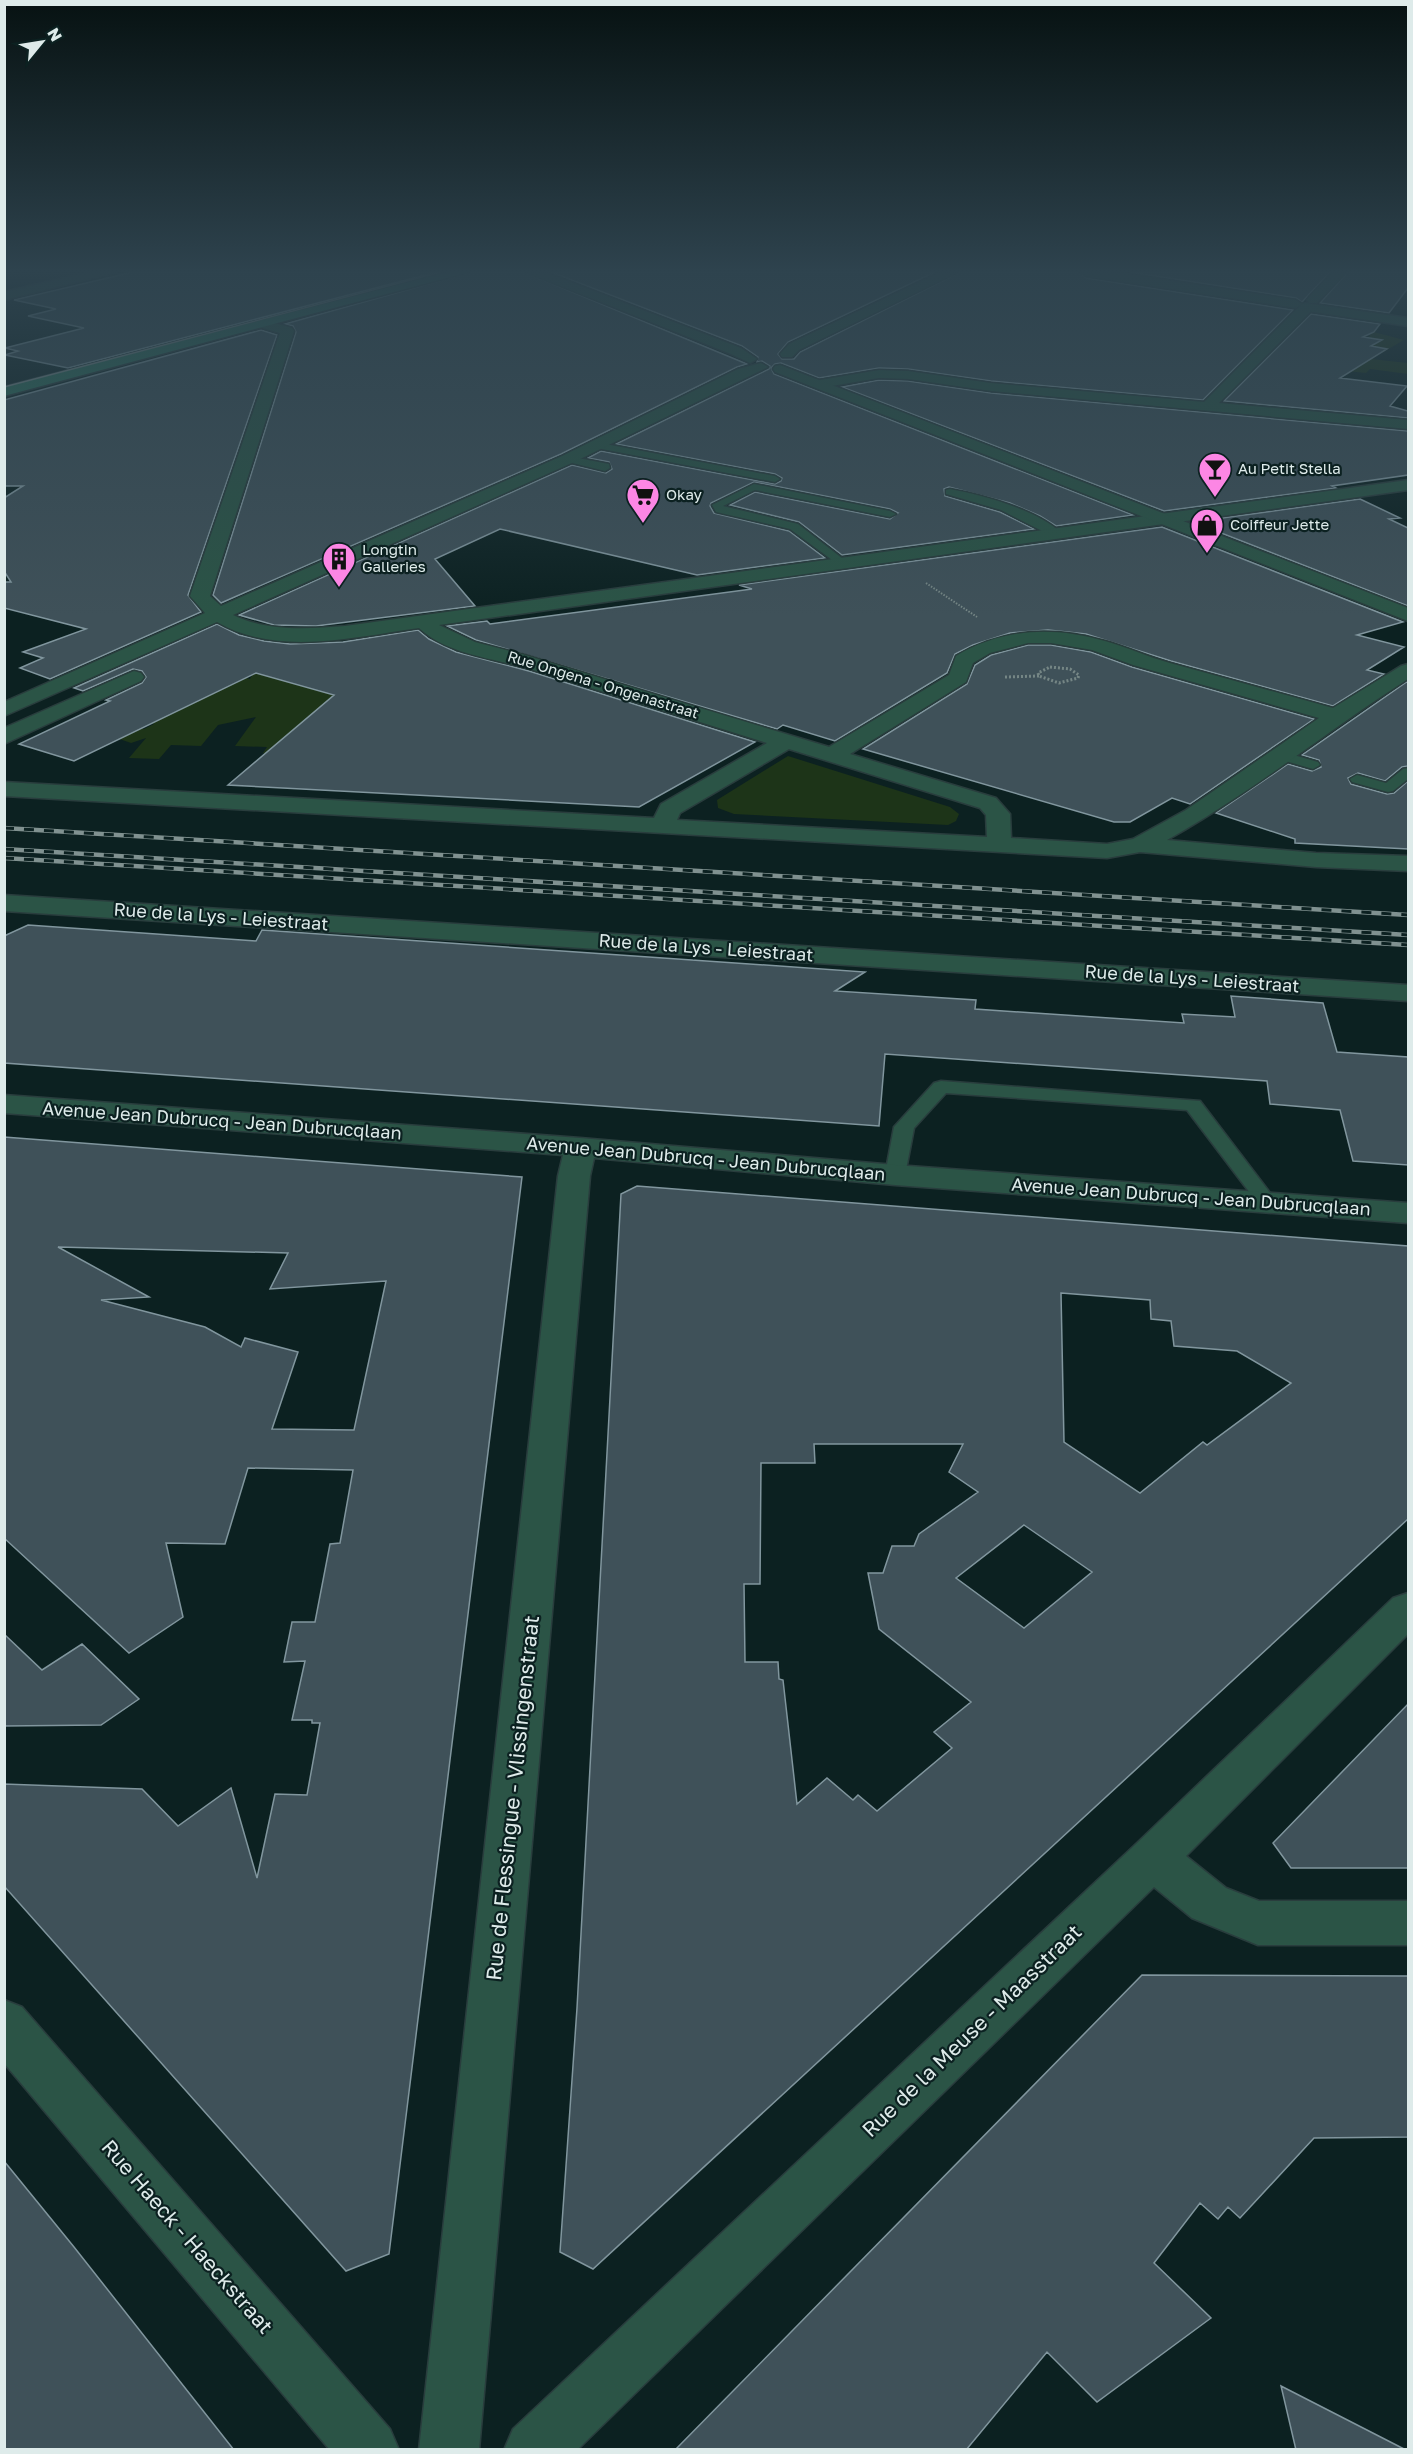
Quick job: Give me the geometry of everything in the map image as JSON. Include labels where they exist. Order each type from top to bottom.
[{"type":"main road","points":[[4,392],[25,387]]},
{"type":"street","points":[[269,387],[200,596],[203,603],[228,622],[248,629],[308,635],[345,632],[1056,534],[1167,510],[1203,514],[1408,485]]},
{"type":"street","points":[[4,710],[562,462],[714,387]]},
{"type":"street","points":[[860,387],[1167,510],[1408,615]]},
{"type":"street","points":[[868,387],[888,394]]},
{"type":"street","points":[[988,387],[1408,425]]},
{"type":"street","points":[[1208,406],[1227,387]]},
{"type":"street","points":[[1203,514],[1237,527]]},
{"type":"street","points":[[218,615],[223,637]]},
{"type":"street","name":"Rue Ongena - Ongenastraat","points":[[423,621],[433,632],[448,640],[788,740],[988,803],[998,814],[999,844]]},
{"type":"street","points":[[834,754],[959,678],[963,660],[974,652],[988,645],[1011,640],[1047,638],[1089,642],[1117,650],[1140,662],[1336,716]]},
{"type":"street","points":[[4,737],[149,670]]},
{"type":"street","points":[[4,789],[1107,851],[1140,844],[1194,815],[1336,716],[1408,670]]},
{"type":"street","points":[[15,686],[37,694]]},
{"type":"street","points":[[663,826],[669,809],[788,740]]},
{"type":"street","points":[[1140,844],[1316,860],[1408,864]]},
{"type":"street","name":"Rue de la Lys - Leiestraat","points":[[4,903],[1408,993]]},
{"type":"street","name":"Avenue Jean Dubrucq - Jean Dubrucqlaan","points":[[4,1104],[580,1148],[895,1175],[1408,1213]]},
{"type":"street","name":"Rue de Flessingue - Vlissingenstraat","points":[[449,2450],[573,1187],[580,1148]]},
{"type":"street","name":"Rue de la Meuse - Maasstraat","points":[[534,2450],[1153,1858],[1408,1609]]},
{"type":"street","points":[[1153,1858],[1209,1903],[1258,1923],[1408,1923]]},
{"type":"street","name":"Rue Haeck - Haeckstraat","points":[[4,2024],[369,2450]]},
{"type":"lane","points":[[595,445],[792,482]]},
{"type":"lane","points":[[562,462],[605,466],[605,468]]},
{"type":"lane","points":[[562,462],[584,469]]},
{"type":"lane","points":[[843,564],[794,526],[720,510],[717,505],[754,487],[890,514]]},
{"type":"lane","points":[[950,492],[981,497],[1017,510],[1056,534]]},
{"type":"lane","points":[[747,529],[802,532]]},
{"type":"lane","points":[[1280,755],[1313,765]]},
{"type":"lane","points":[[1357,779],[1388,788],[1408,772]]},
{"type":"lane","points":[[895,1175],[903,1127],[941,1087],[1158,1102],[1193,1105],[1267,1202]]},
{"type":"path","points":[[889,557],[1011,640]]},
{"type":"path","points":[[1050,667],[1060,667],[1070,669],[1078,675],[1074,681],[1059,683],[1043,679],[1038,673],[1050,667]]},
{"type":"green space","points":[[261,659],[364,663],[295,754],[263,753],[267,747],[235,746],[256,717],[218,725],[201,746],[171,745],[159,759],[129,758],[146,738],[131,743],[114,737],[133,725],[144,729],[154,724],[140,719],[233,674],[250,679]]},
{"type":"green space","points":[[788,756],[950,807],[959,814],[956,821],[948,825],[734,814],[718,808],[717,800]]},
{"type":"building","points":[[53,387],[259,387],[188,595],[201,612],[50,679],[20,668],[43,658],[23,652],[86,629],[4,608],[4,582],[11,582],[4,571],[4,498],[23,486],[4,486],[4,400]]},
{"type":"building","points":[[279,387],[698,387],[561,454],[221,603],[213,595]]},
{"type":"building","points":[[733,387],[806,387],[1133,515],[1056,526],[1010,503],[949,487],[944,489],[945,496],[1000,512],[1034,529],[842,555],[799,522],[730,505],[755,492],[890,519],[898,513],[890,509],[754,482],[711,503],[710,506],[714,513],[789,531],[825,558],[697,575],[500,529],[435,559],[475,606],[316,626],[274,625],[239,615],[572,465],[606,473],[612,469],[609,462],[588,458],[601,451],[775,484],[782,478],[775,474],[616,444]]},
{"type":"building","points":[[842,387],[946,387],[991,393],[1408,431],[1408,475],[1332,486],[1336,488],[1164,511]]},
{"type":"building","points":[[1053,387],[1216,387],[1203,400]]},
{"type":"building","points":[[1238,387],[1407,387],[1390,406],[1408,411],[1408,418],[1224,401]]},
{"type":"building","points":[[1360,499],[1400,518],[1389,519],[1408,528],[1408,606],[1193,522]]},
{"type":"building","points":[[1162,527],[1403,622],[1357,635],[1404,647],[1367,670],[1384,674],[1333,706],[1171,661],[1086,634],[1048,630],[1010,633],[973,645],[955,654],[947,673],[835,741],[783,725],[777,729],[476,640],[447,626],[487,621],[490,624],[752,589],[739,585]]},
{"type":"building","points":[[217,624],[239,635],[290,644],[343,642],[418,630],[429,639],[456,652],[529,671],[755,742],[639,807],[228,785],[334,695],[256,673],[74,761],[19,744],[110,701],[106,700],[142,683],[146,677],[142,671],[133,669],[83,691],[74,688]]},
{"type":"building","points":[[1028,645],[1051,645],[1091,652],[1132,667],[1314,719],[1190,804],[1172,798],[1130,822],[1114,822],[863,749],[967,684],[975,665],[991,655]]},
{"type":"building","points":[[1408,681],[1408,766],[1402,767],[1385,781],[1358,773],[1348,778],[1351,784],[1387,794],[1394,793],[1408,781],[1408,849],[1295,843],[1295,839],[1216,813],[1288,764],[1312,771],[1321,767],[1319,760],[1302,755]]},
{"type":"building","points":[[28,925],[256,941],[262,930],[865,972],[835,991],[976,1000],[975,1009],[1184,1023],[1182,1014],[1235,1017],[1231,996],[1323,1003],[1337,1052],[1408,1057],[1408,1165],[1353,1161],[1340,1110],[1270,1104],[1267,1081],[885,1054],[879,1126],[4,1063],[4,936]]},
{"type":"building","points":[[4,1137],[522,1177],[389,2254],[346,2271],[4,1886],[4,1784],[142,1789],[178,1826],[231,1788],[257,1878],[275,1794],[307,1795],[320,1723],[312,1723],[312,1720],[292,1720],[305,1661],[284,1662],[292,1622],[315,1622],[330,1544],[340,1543],[353,1470],[248,1468],[225,1544],[166,1543],[183,1617],[129,1653],[4,1538]],"holes":[[[58,1247],[288,1253],[270,1289],[386,1281],[354,1430],[272,1429],[298,1352],[245,1338],[241,1347],[205,1327],[101,1300],[149,1297]]]},
{"type":"building","points":[[637,1186],[1408,1246],[1408,1519],[593,2269],[560,2252],[577,2008],[621,1194]],"holes":[[[1061,1293],[1150,1300],[1151,1319],[1171,1321],[1174,1346],[1237,1351],[1291,1383],[1207,1445],[1203,1442],[1140,1493],[1064,1442]],[[814,1444],[963,1444],[949,1472],[978,1492],[919,1534],[914,1546],[892,1546],[883,1573],[868,1573],[879,1629],[971,1702],[934,1732],[952,1748],[877,1811],[858,1795],[853,1800],[827,1778],[797,1804],[783,1680],[779,1679],[778,1662],[745,1662],[744,1584],[760,1584],[761,1463],[815,1463]],[[1024,1525],[1092,1572],[1024,1628],[956,1578]]]},
{"type":"building","points":[[4,1634],[42,1670],[82,1644],[139,1699],[101,1725],[4,1726]]},
{"type":"building","points":[[1408,1704],[1408,1868],[1291,1868],[1273,1843]]},
{"type":"building","points":[[1142,1975],[1408,1976],[1408,2137],[1314,2138],[1240,2218],[1228,2207],[1218,2219],[1200,2203],[1154,2263],[1211,2318],[1097,2402],[1047,2352],[966,2450],[675,2450]]},
{"type":"building","points":[[4,2161],[74,2247],[234,2450],[4,2450]]},
{"type":"building","points":[[1281,2386],[1406,2450],[1296,2450]]},
{"type":"railway","points":[[4,828],[1408,915]]},
{"type":"railway","points":[[4,849],[1408,935]]},
{"type":"railway","points":[[4,858],[1408,945]]},
{"type":"place","name":"Au Petit Stella","points":[[1215,498]]},
{"type":"place","name":"Okay","points":[[643,524]]},
{"type":"place","name":"Coiffeur Jette","points":[[1207,554]]},
{"type":"place","name":"Longtin Galleries","points":[[339,588]]}]
